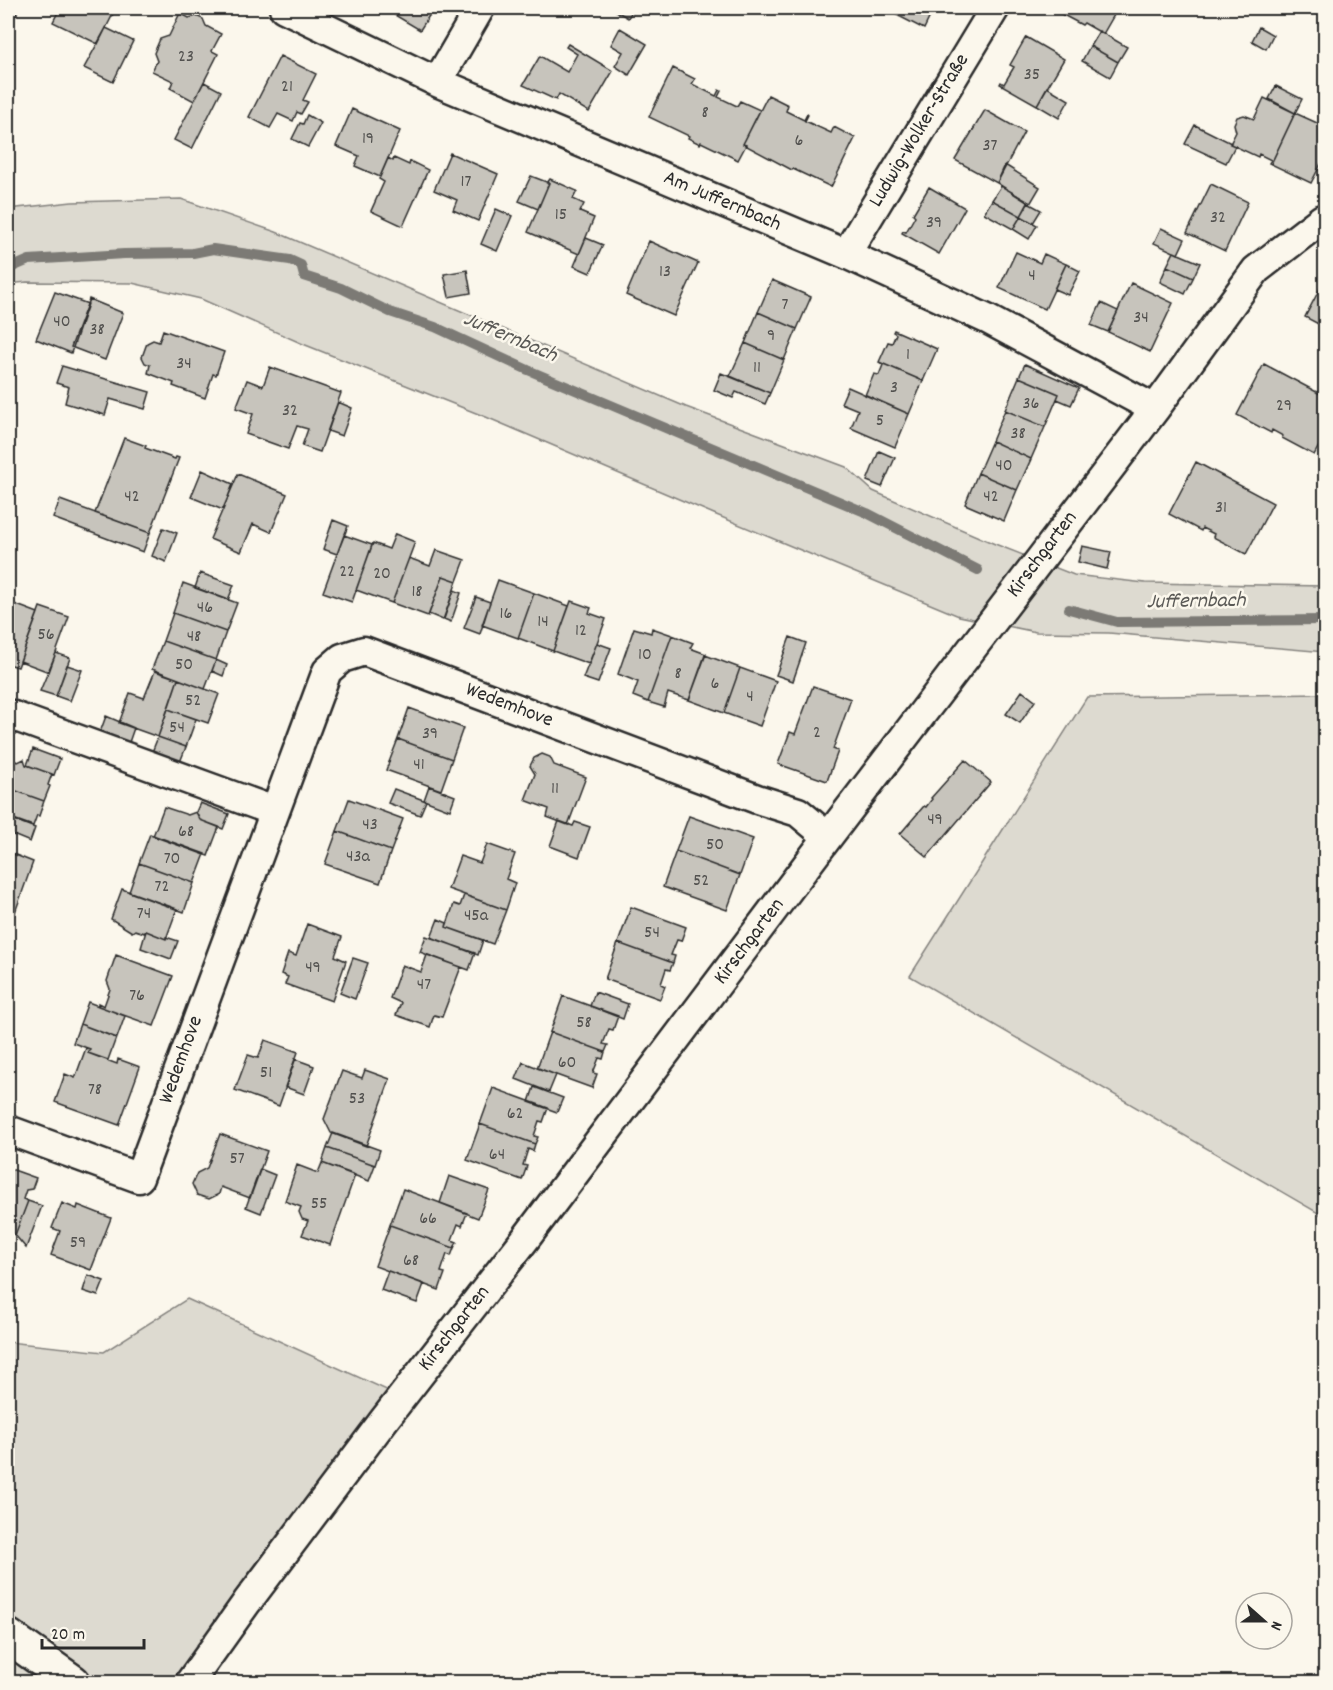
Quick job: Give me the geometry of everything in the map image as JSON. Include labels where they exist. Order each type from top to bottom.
[{"type":"street","name":"Am Juffernbach","points":[[284,8],[437,82],[846,254],[987,320],[1155,409]]},
{"type":"street","points":[[437,82],[480,8]]},
{"type":"street","name":"Ludwig-Wolker-Straße","points":[[846,254],[995,8]]},
{"type":"street","name":"Kirschgarten","points":[[190,1683],[246,1602],[391,1410],[534,1228],[828,837],[1155,409],[1256,270],[1326,218]]},
{"type":"street","name":"Wedemhove","points":[[8,1130],[139,1178],[327,671],[342,658],[364,651],[757,799],[798,812],[828,837]]},
{"type":"street","points":[[8,714],[274,811]]},
{"type":"street","points":[[8,1636],[73,1683]]},
{"type":"shaded area","points":[[181,199],[276,232],[686,407],[846,467],[873,491],[995,544],[1074,575],[1145,583],[1325,586],[1325,652],[1109,633],[1036,632],[959,616],[486,417],[303,344],[201,299],[132,283],[27,282],[8,284],[8,209],[72,202]]},
{"type":"shaded area","points":[[1326,694],[1325,1217],[910,976],[1087,697]]},
{"type":"shaded area","points":[[187,1299],[389,1391],[173,1682],[8,1682],[8,1342],[104,1352]]},
{"type":"building","points":[[8,8],[19,8],[8,30]]},
{"type":"building","points":[[60,8],[116,8],[98,44],[53,22]]},
{"type":"building","points":[[383,8],[434,8],[420,30]]},
{"type":"building","points":[[611,8],[634,8],[628,18]]},
{"type":"building","points":[[887,8],[934,8],[924,29]]},
{"type":"building","points":[[1050,8],[1118,8],[1103,34]]},
{"type":"building","points":[[180,13],[189,18],[196,16],[203,19],[206,26],[221,34],[212,51],[218,54],[194,101],[170,88],[173,81],[152,71],[157,61],[154,53],[160,39],[169,36]]},
{"type":"building","points":[[1259,27],[1273,35],[1266,49],[1252,41]]},
{"type":"building","points":[[106,28],[133,41],[113,82],[84,68]]},
{"type":"building","points":[[620,28],[647,44],[629,75],[615,66],[623,52],[611,45]]},
{"type":"building","points":[[1099,31],[1127,47],[1118,62],[1090,46]]},
{"type":"building","points":[[1026,37],[1064,59],[1037,105],[1000,84],[1001,82],[1004,84],[1014,67],[1010,65]]},
{"type":"building","points":[[568,44],[613,71],[589,112],[559,94],[556,100],[523,85],[540,56],[567,72],[577,54],[566,47]]},
{"type":"building","points":[[1090,46],[1118,62],[1110,77],[1082,61]]},
{"type":"building","points":[[280,56],[316,74],[303,100],[308,102],[301,114],[297,112],[293,121],[278,114],[270,128],[249,117]]},
{"type":"building","points":[[673,68],[695,79],[692,84],[716,96],[719,90],[721,91],[718,97],[737,106],[740,101],[760,110],[743,144],[746,145],[738,160],[701,142],[700,144],[688,138],[689,136],[649,117]]},
{"type":"building","points":[[204,82],[221,91],[192,149],[174,140]]},
{"type":"building","points":[[1276,86],[1302,99],[1295,113],[1269,99]]},
{"type":"building","points":[[1047,87],[1069,100],[1059,118],[1037,105]]},
{"type":"building","points":[[768,95],[788,105],[786,111],[804,120],[807,114],[805,121],[831,133],[834,127],[855,138],[831,187],[792,170],[743,144]]},
{"type":"building","points":[[1264,98],[1295,113],[1271,164],[1269,163],[1271,160],[1259,154],[1258,157],[1230,144],[1236,132],[1234,124],[1237,117],[1244,115],[1254,119]]},
{"type":"building","points":[[352,109],[400,131],[380,177],[355,166],[359,156],[336,146]]},
{"type":"building","points":[[985,110],[1024,132],[997,183],[955,160]]},
{"type":"building","points":[[1295,113],[1326,127],[1326,154],[1311,183],[1271,164]]},
{"type":"building","points":[[307,115],[321,123],[308,147],[292,139]]},
{"type":"building","points":[[1195,125],[1235,146],[1226,163],[1185,144]]},
{"type":"building","points":[[450,153],[498,174],[478,221],[453,210],[457,200],[434,190]]},
{"type":"building","points":[[388,158],[393,161],[394,158],[409,165],[410,161],[428,170],[403,226],[371,211],[384,182],[379,179]]},
{"type":"building","points":[[1005,165],[1040,187],[1030,204],[997,183]]},
{"type":"building","points":[[531,176],[549,183],[538,209],[519,201]]},
{"type":"building","points":[[550,179],[577,191],[573,199],[584,204],[580,212],[594,218],[579,254],[528,232]]},
{"type":"building","points":[[1211,184],[1248,202],[1225,251],[1187,233]]},
{"type":"building","points":[[1001,186],[1029,202],[1021,216],[992,200]]},
{"type":"building","points":[[929,187],[965,208],[939,254],[902,233],[906,232],[915,216],[913,214]]},
{"type":"building","points":[[992,200],[1021,216],[1013,229],[984,213]]},
{"type":"building","points":[[1028,203],[1041,210],[1033,223],[1021,216]]},
{"type":"building","points":[[496,209],[512,216],[497,251],[481,244]]},
{"type":"building","points":[[1021,216],[1037,225],[1029,239],[1013,229]]},
{"type":"building","points":[[1161,228],[1185,239],[1178,254],[1154,243]]},
{"type":"building","points":[[586,238],[603,245],[590,273],[574,266]]},
{"type":"building","points":[[649,241],[698,263],[674,316],[626,295]]},
{"type":"building","points":[[1016,252],[1040,263],[1044,254],[1066,264],[1045,309],[999,288]]},
{"type":"building","points":[[1174,252],[1200,263],[1193,278],[1167,266]]},
{"type":"building","points":[[1066,264],[1080,271],[1068,295],[1054,289]]},
{"type":"building","points":[[1167,266],[1193,278],[1185,294],[1160,282]]},
{"type":"building","points":[[467,270],[471,293],[449,297],[444,274]]},
{"type":"building","points":[[1326,277],[1326,328],[1305,317]]},
{"type":"building","points":[[772,280],[811,297],[797,329],[758,312]]},
{"type":"building","points":[[1131,283],[1173,303],[1150,352],[1108,332]]},
{"type":"building","points":[[55,292],[88,304],[71,353],[36,339]]},
{"type":"building","points":[[89,299],[123,313],[105,360],[71,347]]},
{"type":"building","points":[[1101,303],[1118,311],[1108,332],[1091,325]]},
{"type":"building","points":[[758,312],[797,329],[784,360],[745,343]]},
{"type":"building","points":[[163,330],[224,352],[205,398],[173,386],[174,383],[148,373],[150,365],[145,363],[142,357],[147,343],[153,340],[159,342]]},
{"type":"building","points":[[894,330],[937,349],[923,381],[879,362],[888,342],[892,343],[896,334]]},
{"type":"building","points":[[745,343],[784,360],[770,393],[730,376]]},
{"type":"building","points":[[879,362],[923,381],[909,414],[865,395],[874,374],[879,375],[883,365]]},
{"type":"building","points":[[1025,364],[1079,388],[1071,405],[1057,399],[1059,394],[1019,377]]},
{"type":"building","points":[[1264,364],[1326,397],[1326,433],[1314,455],[1272,430],[1271,433],[1237,415]]},
{"type":"building","points":[[62,366],[150,392],[145,409],[110,399],[105,415],[65,403],[69,387],[56,383]]},
{"type":"building","points":[[270,367],[341,393],[320,452],[302,446],[308,429],[297,426],[288,449],[246,434],[253,414],[236,408],[247,380],[263,386]]},
{"type":"building","points":[[721,373],[770,393],[765,404],[736,392],[733,398],[714,390]]},
{"type":"building","points":[[1019,377],[1059,394],[1045,427],[1005,410]]},
{"type":"building","points":[[848,387],[909,414],[895,447],[851,428],[858,410],[841,403]]},
{"type":"building","points":[[338,402],[352,408],[342,436],[328,431]]},
{"type":"building","points":[[1005,410],[1045,427],[1031,459],[992,441]]},
{"type":"building","points":[[124,438],[175,459],[179,458],[150,533],[95,513]]},
{"type":"building","points":[[992,441],[1031,459],[1017,490],[978,473]]},
{"type":"building","points":[[879,451],[895,458],[882,487],[867,481]]},
{"type":"building","points":[[1196,462],[1273,503],[1246,554],[1213,537],[1214,534],[1202,528],[1201,531],[1169,514]]},
{"type":"building","points":[[202,470],[233,484],[223,510],[191,497]]},
{"type":"building","points":[[978,473],[1017,490],[1004,521],[965,504]]},
{"type":"building","points":[[238,474],[287,494],[271,532],[253,524],[241,552],[210,539]]},
{"type":"building","points":[[60,500],[150,533],[143,552],[53,518]]},
{"type":"building","points":[[333,520],[348,526],[337,554],[323,549]]},
{"type":"building","points":[[163,528],[177,533],[166,562],[152,556]]},
{"type":"building","points":[[395,534],[415,542],[392,603],[356,590],[373,543],[389,549]]},
{"type":"building","points":[[344,535],[372,545],[352,602],[323,592]]},
{"type":"building","points":[[1082,546],[1111,552],[1107,569],[1078,562]]},
{"type":"building","points":[[436,550],[465,560],[457,581],[443,576],[428,616],[392,603],[409,558],[430,566]]},
{"type":"building","points":[[200,573],[234,585],[228,600],[195,588]]},
{"type":"building","points":[[443,576],[457,581],[443,620],[429,614]]},
{"type":"building","points":[[498,580],[534,593],[518,638],[482,625]]},
{"type":"building","points":[[183,583],[237,603],[226,632],[173,613]]},
{"type":"building","points":[[454,590],[461,593],[451,622],[444,619]]},
{"type":"building","points":[[534,593],[569,606],[553,651],[518,638]]},
{"type":"building","points":[[476,597],[490,602],[480,634],[464,628]]},
{"type":"building","points":[[571,601],[591,608],[589,613],[606,619],[589,664],[553,651]]},
{"type":"building","points":[[9,602],[38,613],[18,667],[8,664]]},
{"type":"building","points":[[40,607],[69,617],[49,672],[20,661]]},
{"type":"building","points":[[173,613],[226,632],[216,660],[163,641]]},
{"type":"building","points":[[634,628],[651,633],[652,628],[672,635],[648,702],[633,696],[638,682],[618,674]]},
{"type":"building","points":[[672,635],[693,643],[690,648],[706,654],[689,700],[668,693],[664,707],[648,702]]},
{"type":"building","points":[[790,637],[806,643],[793,681],[776,675]]},
{"type":"building","points":[[163,641],[216,660],[205,689],[152,669]]},
{"type":"building","points":[[597,643],[611,648],[598,683],[583,678]]},
{"type":"building","points":[[56,653],[70,658],[56,696],[40,691]]},
{"type":"building","points":[[705,655],[740,668],[724,713],[689,700]]},
{"type":"building","points":[[216,660],[227,665],[223,676],[212,671]]},
{"type":"building","points":[[67,665],[82,670],[70,701],[56,696]]},
{"type":"building","points":[[740,668],[776,681],[760,726],[724,713]]},
{"type":"building","points":[[155,671],[178,679],[158,737],[119,723],[130,693],[144,698]]},
{"type":"building","points":[[178,679],[219,694],[208,723],[168,709]]},
{"type":"building","points":[[813,686],[851,699],[833,749],[838,751],[827,781],[778,764],[790,732],[795,734]]},
{"type":"building","points":[[1022,691],[1035,701],[1020,723],[1006,714]]},
{"type":"building","points":[[409,708],[463,728],[452,759],[398,739]]},
{"type":"building","points":[[168,709],[196,719],[186,747],[158,737]]},
{"type":"building","points":[[106,716],[134,728],[127,748],[98,738]]},
{"type":"building","points":[[158,737],[186,747],[178,767],[150,757]]},
{"type":"building","points":[[398,739],[452,759],[441,790],[386,770]]},
{"type":"building","points":[[33,749],[60,759],[54,775],[27,765]]},
{"type":"building","points":[[542,754],[550,757],[554,765],[586,777],[568,825],[547,817],[549,809],[525,800],[535,774],[530,766],[534,758]]},
{"type":"building","points":[[8,758],[18,762],[24,759],[26,765],[52,774],[44,801],[8,788]]},
{"type":"building","points":[[965,760],[991,782],[927,857],[900,834]]},
{"type":"building","points":[[429,786],[455,796],[450,810],[424,800]]},
{"type":"building","points":[[8,788],[44,801],[33,826],[8,817]]},
{"type":"building","points":[[394,789],[426,801],[420,815],[388,803]]},
{"type":"building","points":[[349,799],[403,819],[391,851],[337,831]]},
{"type":"building","points":[[200,803],[229,814],[223,829],[200,820],[196,812]]},
{"type":"building","points":[[164,807],[188,815],[196,812],[200,820],[219,827],[208,856],[153,836]]},
{"type":"building","points":[[689,816],[753,839],[740,875],[676,851]]},
{"type":"building","points":[[9,818],[35,828],[30,842],[8,833]]},
{"type":"building","points":[[559,821],[573,826],[575,822],[590,827],[579,857],[550,846]]},
{"type":"building","points":[[337,831],[391,851],[380,883],[325,864]]},
{"type":"building","points":[[150,834],[205,854],[194,883],[139,863]]},
{"type":"building","points":[[487,844],[515,854],[506,879],[515,883],[506,910],[448,889],[460,856],[480,863]]},
{"type":"building","points":[[676,851],[740,875],[727,910],[663,887]]},
{"type":"building","points":[[8,852],[33,862],[13,918],[8,916]]},
{"type":"building","points":[[139,863],[194,883],[184,912],[129,892]]},
{"type":"building","points":[[122,889],[177,909],[166,939],[146,931],[144,933],[135,930],[132,932],[111,919]]},
{"type":"building","points":[[464,895],[506,910],[493,944],[446,927],[454,904],[460,906]]},
{"type":"building","points":[[631,907],[686,927],[681,941],[677,940],[671,955],[675,956],[673,963],[618,943]]},
{"type":"building","points":[[438,919],[447,923],[446,927],[483,940],[478,955],[431,937]]},
{"type":"building","points":[[307,924],[342,937],[335,956],[346,961],[332,1001],[285,984],[288,977],[281,974],[288,953],[296,956]]},
{"type":"building","points":[[146,931],[178,941],[171,959],[141,948]]},
{"type":"building","points":[[426,936],[475,953],[469,970],[420,952]]},
{"type":"building","points":[[618,943],[673,963],[670,970],[666,969],[661,984],[665,986],[660,999],[605,979]]},
{"type":"building","points":[[116,955],[173,976],[154,1026],[98,1006],[98,1003],[104,1006],[110,989],[107,981]]},
{"type":"building","points":[[427,955],[461,967],[442,1017],[434,1015],[430,1027],[396,1015],[401,1003],[390,998],[402,965],[421,972]]},
{"type":"building","points":[[353,958],[368,963],[355,999],[340,993]]},
{"type":"building","points":[[595,992],[628,1004],[623,1019],[590,1006]]},
{"type":"building","points":[[563,996],[618,1016],[613,1030],[609,1029],[603,1044],[608,1045],[605,1052],[550,1032]]},
{"type":"building","points":[[88,1002],[125,1016],[117,1038],[80,1024]]},
{"type":"building","points":[[80,1024],[116,1038],[108,1060],[88,1053],[90,1049],[73,1043]]},
{"type":"building","points":[[550,1032],[605,1052],[603,1059],[599,1058],[593,1073],[597,1074],[592,1088],[537,1068]]},
{"type":"building","points":[[265,1040],[298,1052],[279,1106],[235,1090],[248,1055],[258,1058]]},
{"type":"building","points":[[86,1048],[90,1049],[88,1053],[117,1064],[118,1059],[140,1067],[119,1125],[55,1102],[65,1074],[75,1078]]},
{"type":"building","points":[[295,1059],[314,1066],[304,1094],[285,1087]]},
{"type":"building","points":[[523,1062],[556,1075],[549,1092],[516,1079]]},
{"type":"building","points":[[365,1070],[390,1079],[366,1146],[331,1133],[324,1119],[342,1071],[362,1078]]},
{"type":"building","points":[[534,1087],[563,1098],[557,1112],[529,1102]]},
{"type":"building","points":[[493,1088],[548,1108],[543,1122],[539,1121],[534,1136],[538,1137],[535,1144],[480,1124]]},
{"type":"building","points":[[480,1124],[535,1144],[533,1151],[528,1149],[523,1165],[527,1166],[522,1180],[467,1160]]},
{"type":"building","points":[[333,1133],[380,1150],[375,1165],[327,1148]]},
{"type":"building","points":[[220,1134],[267,1151],[250,1198],[221,1187],[219,1194],[209,1199],[197,1195],[192,1184],[197,1173],[207,1168]]},
{"type":"building","points":[[327,1148],[375,1165],[369,1181],[322,1163]]},
{"type":"building","points":[[322,1163],[355,1175],[330,1245],[302,1235],[308,1221],[302,1219],[299,1212],[301,1207],[285,1201],[297,1165],[318,1173]]},
{"type":"building","points":[[8,1168],[36,1178],[32,1189],[26,1190],[23,1199],[28,1201],[15,1235],[8,1232]]},
{"type":"building","points":[[260,1169],[275,1175],[261,1213],[246,1207]]},
{"type":"building","points":[[449,1176],[489,1190],[478,1218],[440,1203]]},
{"type":"building","points":[[403,1189],[467,1213],[462,1226],[458,1224],[452,1240],[457,1242],[454,1248],[390,1225]]},
{"type":"building","points":[[28,1201],[42,1206],[26,1248],[15,1235]]},
{"type":"building","points":[[62,1203],[77,1209],[78,1205],[111,1218],[91,1270],[51,1255],[60,1231],[52,1228]]},
{"type":"building","points":[[390,1225],[454,1248],[451,1256],[447,1254],[441,1272],[445,1273],[439,1290],[375,1266]]},
{"type":"building","points":[[388,1271],[424,1284],[417,1303],[381,1290]]},
{"type":"building","points":[[88,1275],[104,1281],[98,1296],[83,1291]]},
{"type":"waterway","name":"Juffernbach","points":[[8,269],[29,260],[124,254],[193,253],[213,249],[290,260],[301,265],[304,276],[341,288],[390,312],[435,327],[528,370],[867,513],[978,570]]},
{"type":"waterway","name":"Juffernbach","points":[[1069,609],[1117,622],[1326,620]]}]
